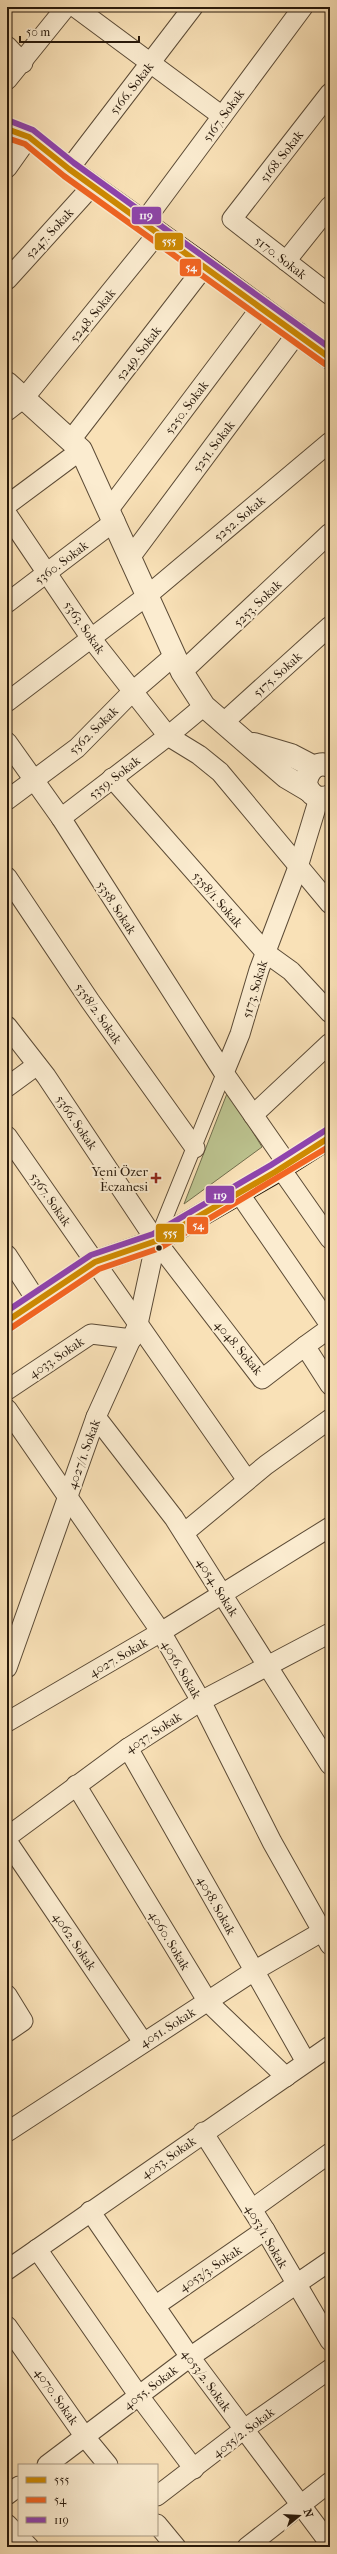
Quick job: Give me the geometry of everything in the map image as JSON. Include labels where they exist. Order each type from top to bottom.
[{"type":"main road","points":[[7,129],[29,137],[92,186],[298,332],[330,358]]},
{"type":"main road","points":[[7,383],[76,445],[112,515],[129,559],[148,594],[179,663],[204,706],[247,742],[286,778],[319,795]]},
{"type":"main road","points":[[247,742],[291,756],[325,764]]},
{"type":"main road","points":[[319,795],[306,777],[325,764]]},
{"type":"main road","points":[[7,1321],[95,1262],[156,1241],[284,1167],[330,1137]]},
{"type":"street","points":[[7,80],[23,63],[66,7]]},
{"type":"street","points":[[75,7],[222,116]]},
{"type":"street","name":"5166. Sokak","points":[[69,169],[193,7]]},
{"type":"street","name":"5167. Sokak","points":[[151,228],[222,116],[303,7]]},
{"type":"street","points":[[7,46],[23,63]]},
{"type":"street","name":"5168. Sokak","points":[[232,219],[330,93]]},
{"type":"street","points":[[7,168],[29,137]]},
{"type":"street","name":"5247. Sokak","points":[[7,280],[92,186]]},
{"type":"street","points":[[286,261],[330,206]]},
{"type":"street","name":"5170. Sokak","points":[[232,219],[330,295]]},
{"type":"street","name":"5248. Sokak","points":[[7,412],[25,398],[151,228]]},
{"type":"street","name":"5249. Sokak","points":[[76,445],[206,266]]},
{"type":"street","name":"5250. Sokak","points":[[112,515],[262,306]]},
{"type":"street","name":"5251. Sokak","points":[[129,559],[298,332]]},
{"type":"street","name":"5252. Sokak","points":[[7,702],[148,594],[330,442]]},
{"type":"street","points":[[7,505],[76,445]]},
{"type":"street","name":"5363. Sokak","points":[[7,514],[47,571],[90,637],[168,736],[199,754],[220,772],[330,904]]},
{"type":"street","name":"5360. Sokak","points":[[7,603],[112,515]]},
{"type":"street","name":"5253. Sokak","points":[[179,663],[330,533]]},
{"type":"street","name":"5175. Sokak","points":[[224,722],[330,626]]},
{"type":"street","name":"5362. Sokak","points":[[7,800],[77,748],[132,692],[179,663]]},
{"type":"street","points":[[168,736],[204,706]]},
{"type":"street","name":"5359. Sokak","points":[[61,818],[168,736]]},
{"type":"street","name":"5358. Sokak","points":[[7,742],[61,818],[224,1073]]},
{"type":"street","name":"5358/1. Sokak","points":[[112,778],[266,953],[291,971],[330,1013]]},
{"type":"street","name":"5173. Sokak","points":[[224,1073],[240,1034],[266,953],[298,867],[319,795]]},
{"type":"street","name":"5358/2. Sokak","points":[[7,877],[90,1001],[194,1148]]},
{"type":"street","name":"5366. Sokak","points":[[7,1026],[37,1065],[156,1241]]},
{"type":"street","points":[[253,1115],[330,1043]]},
{"type":"street","points":[[7,1088],[37,1065]]},
{"type":"street","points":[[224,1073],[253,1115],[284,1167],[324,1218],[330,1239]]},
{"type":"street","points":[[156,1241],[224,1073]]},
{"type":"street","name":"5367. Sokak","points":[[7,1136],[95,1262],[135,1331],[247,1480]]},
{"type":"street","points":[[238,1193],[330,1325]]},
{"type":"street","name":"4027/1. Sokak","points":[[7,1668],[96,1418],[135,1331],[156,1241]]},
{"type":"street","name":"4048. Sokak","points":[[156,1241],[262,1379],[305,1346]]},
{"type":"street","points":[[7,1255],[37,1300]]},
{"type":"street","points":[[330,1328],[305,1346],[330,1385]]},
{"type":"street","name":"4033. Sokak","points":[[7,1390],[91,1334],[135,1331]]},
{"type":"street","name":"4056. Sokak","points":[[7,1409],[161,1632],[201,1701],[272,1842],[328,1935]]},
{"type":"street","name":"4054. Sokak","points":[[96,1418],[184,1533],[330,1765]]},
{"type":"street","points":[[184,1533],[247,1480],[330,1419]]},
{"type":"street","name":"4027. Sokak","points":[[7,1722],[161,1632],[330,1527]]},
{"type":"street","name":"4037. Sokak","points":[[7,1837],[128,1748],[201,1701],[330,1633]]},
{"type":"street","name":"4058. Sokak","points":[[128,1748],[306,2062]]},
{"type":"street","name":"4060. Sokak","points":[[76,1785],[208,2002],[286,2077]]},
{"type":"street","name":"4062. Sokak","points":[[7,1841],[143,2042]]},
{"type":"street","name":"4051. Sokak","points":[[7,2132],[254,1971],[328,1935]]},
{"type":"street","points":[[7,1995],[23,2021],[7,2032]]},
{"type":"street","name":"4053. Sokak","points":[[7,2270],[203,2132],[330,2046]]},
{"type":"street","name":"4053/1. Sokak","points":[[203,2132],[265,2230],[296,2286],[330,2341]]},
{"type":"street","points":[[252,2209],[330,2153]]},
{"type":"street","name":"4053/2. Sokak","points":[[90,2211],[190,2357],[243,2430],[302,2505],[330,2544]]},
{"type":"street","name":"4053/3. Sokak","points":[[155,2306],[265,2230]]},
{"type":"street","points":[[37,2249],[139,2396],[194,2469]]},
{"type":"street","name":"4055. Sokak","points":[[48,2464],[190,2357],[296,2286],[330,2261]]},
{"type":"street","name":"4070. Sokak","points":[[7,2326],[85,2437],[107,2464]]},
{"type":"street","name":"4055/2. Sokak","points":[[158,2495],[243,2430],[330,2369]]},
{"type":"street","points":[[247,2547],[330,2482]]},
{"type":"street","points":[[7,2495],[18,2487]]},
{"type":"street","points":[[7,2524],[18,2536]]},
{"type":"street","points":[[158,2525],[176,2547]]},
{"type":"street","points":[[18,2536],[29,2547]]},
{"type":"green space","points":[[228,1091],[262,1147],[184,1204]]},
{"type":"transit line","name":"119","points":[[10,121],[33,130],[74,163],[330,348]]},
{"type":"transit line","name":"555","points":[[7,129],[29,137],[69,169],[330,358]]},
{"type":"transit line","name":"54","points":[[7,138],[25,144],[64,176],[325,364]]},
{"type":"transit line","name":"119","points":[[7,1311],[91,1255],[153,1234],[271,1165],[326,1130]]},
{"type":"transit line","name":"555","points":[[7,1321],[95,1262],[156,1241],[275,1172],[330,1137]]},
{"type":"transit line","name":"54","points":[[11,1328],[99,1269],[160,1248],[330,1146]]},
{"type":"place","name":"Yeni Özer Eczanesi","points":[[156,1178]]}]
